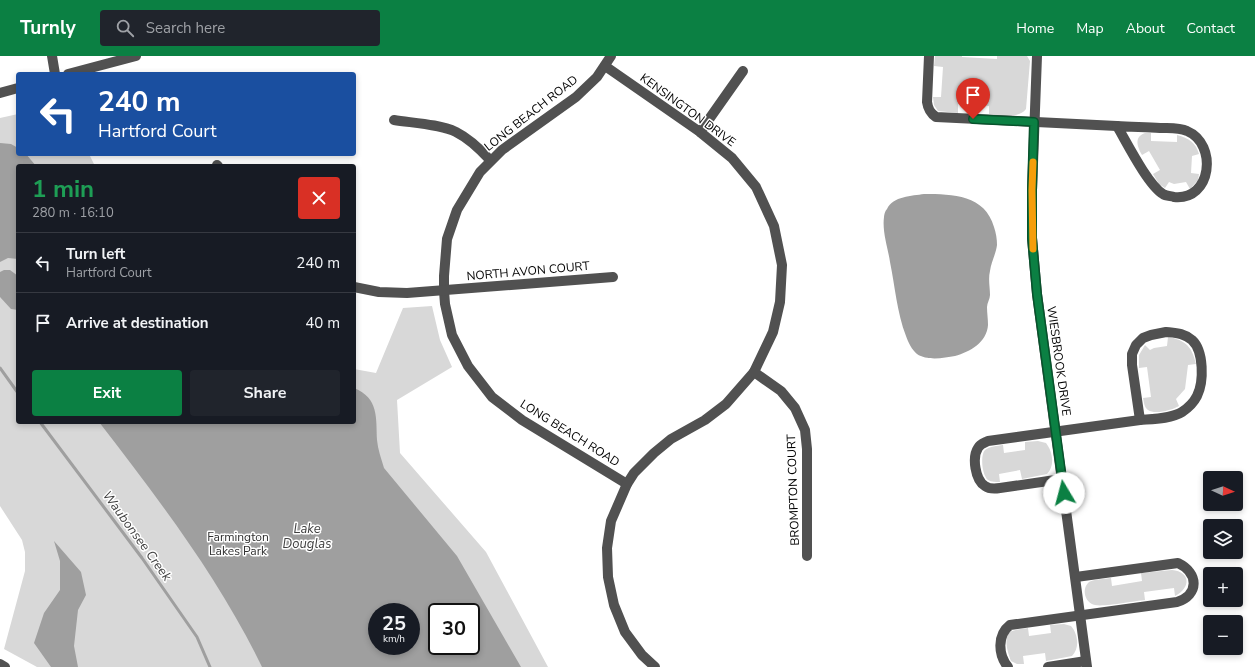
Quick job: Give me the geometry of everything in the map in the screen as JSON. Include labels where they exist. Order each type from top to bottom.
[{"type":"street","points":[[52,56],[55,72]]},
{"type":"street","points":[[76,72],[136,56]]},
{"type":"street","name":"LONG BEACH ROAD","points":[[611,56],[597,76],[576,97],[519,136],[490,160],[480,172],[457,210],[447,239],[444,291],[445,304],[452,335],[468,366],[492,397],[522,420],[627,484]]},
{"type":"street","points":[[929,56],[927,102],[931,114],[936,117],[1173,128],[1186,130],[1196,136],[1205,148],[1207,165],[1204,182],[1194,194],[1179,197],[1164,195],[1153,186],[1117,126]]},
{"type":"street","name":"WIESBROOK DRIVE","points":[[1037,56],[1032,190],[1032,238],[1037,294],[1087,664]]},
{"type":"street","name":"KENSINGTON DRIVE","points":[[605,66],[700,132],[732,158],[756,187],[774,226],[782,265],[780,302],[773,332],[754,372],[726,404],[705,420],[671,438],[634,474],[627,484],[611,521],[607,548],[608,577],[614,605],[625,632],[642,655],[656,667]]},
{"type":"street","points":[[700,132],[743,71]]},
{"type":"street","points":[[0,93],[16,89]]},
{"type":"street","points":[[394,120],[455,131],[469,140],[490,160]]},
{"type":"street","name":"NORTH AVON COURT","points":[[356,287],[379,292],[407,293],[613,277]]},
{"type":"street","points":[[1062,479],[992,489],[981,483],[976,469],[976,453],[982,444],[988,441],[1171,416],[1181,413],[1190,406],[1197,396],[1201,372],[1200,352],[1193,340],[1181,333],[1166,332],[1152,334],[1143,338],[1136,345],[1132,354],[1132,365],[1140,420]]},
{"type":"street","name":"BROMPTON COURT","points":[[754,372],[781,391],[795,408],[805,430],[807,449],[808,556]]},
{"type":"street","points":[[1008,667],[1004,660],[1000,644],[1000,636],[1010,625],[1179,601],[1183,600],[1189,595],[1193,588],[1194,580],[1191,572],[1185,566],[1178,563],[1076,577]]},
{"type":"street","points":[[0,664],[5,667]]},
{"type":"street","points":[[1048,667],[1087,664]]},
{"type":"green space","points":[[935,56],[962,56],[997,59],[997,56],[1027,56],[1030,61],[1026,109],[1019,114],[1014,115],[989,114],[989,106],[958,104],[958,113],[938,111],[934,105],[933,97],[941,97],[943,67],[934,66]]},
{"type":"green space","name":"Farmington Lakes Park","points":[[16,114],[16,156],[90,156],[94,164],[16,164],[16,424],[356,424],[356,369],[376,373],[403,308],[432,306],[440,340],[452,367],[397,400],[400,453],[486,552],[548,667],[37,667],[4,649],[25,571],[25,552],[22,540],[0,506],[0,118]]},
{"type":"green space","points":[[1145,133],[1151,133],[1151,141],[1177,142],[1177,135],[1188,139],[1194,144],[1199,154],[1192,156],[1191,173],[1199,174],[1198,180],[1190,189],[1186,182],[1174,184],[1169,182],[1165,188],[1159,184],[1153,174],[1160,170],[1149,151],[1142,155],[1138,145],[1139,137]]},
{"type":"green space","points":[[1168,337],[1184,342],[1190,349],[1196,364],[1188,365],[1185,389],[1176,399],[1179,406],[1164,411],[1155,412],[1148,410],[1144,404],[1143,398],[1151,397],[1147,367],[1139,368],[1139,355],[1145,345],[1150,350],[1167,346]]},
{"type":"green space","points":[[1038,441],[1046,443],[1052,455],[1050,471],[1047,474],[1022,479],[1020,470],[999,474],[1000,482],[988,480],[984,474],[982,460],[985,450],[991,447],[1003,445],[1004,453],[1025,450],[1025,442]]},
{"type":"green space","points":[[1172,570],[1183,574],[1187,581],[1184,589],[1175,596],[1174,588],[1144,592],[1145,600],[1112,605],[1095,605],[1089,602],[1085,595],[1085,588],[1089,582],[1094,580],[1111,578],[1112,586],[1142,581],[1141,573]]},
{"type":"green space","points":[[1064,624],[1071,626],[1077,637],[1075,653],[1072,656],[1046,661],[1045,653],[1023,656],[1024,664],[1017,664],[1011,661],[1006,641],[1009,633],[1018,629],[1028,628],[1029,636],[1051,633],[1050,625]]},
{"type":"water","points":[[0,143],[11,144],[16,147],[16,156],[28,156],[34,164],[16,164],[16,259],[8,258],[0,262]]},
{"type":"water","points":[[924,194],[957,196],[976,202],[990,216],[997,238],[997,245],[989,274],[990,295],[987,307],[988,325],[985,336],[972,349],[946,358],[926,358],[921,356],[915,352],[909,343],[898,309],[884,234],[884,215],[894,201],[903,197]]},
{"type":"water","points":[[10,270],[16,274],[16,310],[11,309],[0,297],[0,272]]},
{"type":"water","name":"Lake Douglas","points":[[356,389],[368,397],[372,403],[376,417],[377,444],[384,468],[457,556],[521,667],[262,667],[227,602],[166,510],[101,424],[356,424]]},
{"type":"water","points":[[54,541],[81,572],[86,595],[78,610],[74,646],[78,667],[51,667],[34,643],[44,613],[60,590],[60,561]]},
{"type":"waterway","name":"Waubonsee Creek","points":[[0,368],[16,390]]},
{"type":"waterway","name":"Waubonsee Creek","points":[[42,424],[142,558],[197,637],[210,667]]},
{"type":"slow traffic","points":[[1033,162],[1033,249]]},
{"type":"route","points":[[973,119],[1034,122],[1032,238],[1037,294],[1064,493]]}]
